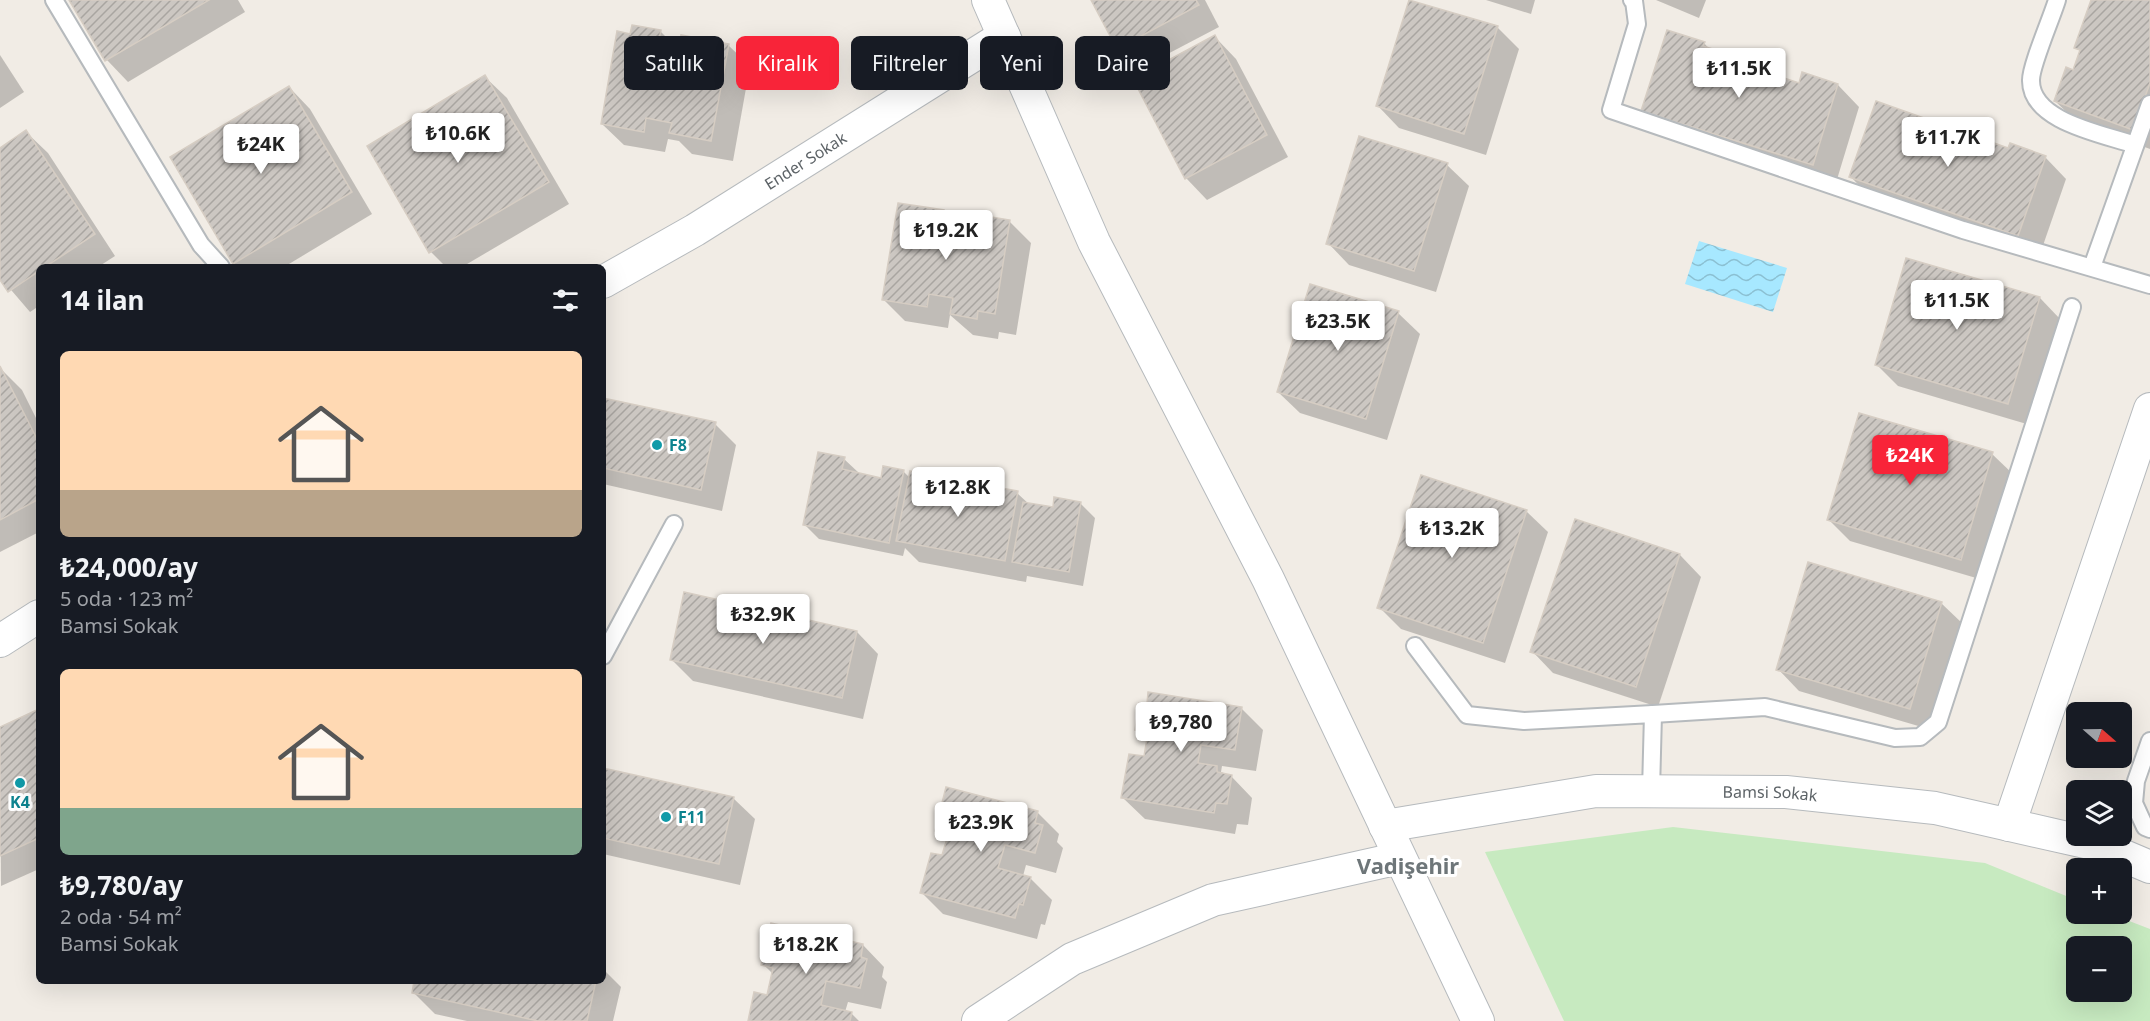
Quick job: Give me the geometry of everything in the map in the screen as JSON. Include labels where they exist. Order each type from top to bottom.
[{"type":"street","points":[[988,0],[1005,36]]},
{"type":"street","name":"Ender Sokak","points":[[606,280],[695,230],[980,52]]},
{"type":"street","points":[[1028,90],[1094,242],[1268,579],[1478,1021]]},
{"type":"street","points":[[2009,825],[2150,409]]},
{"type":"street","points":[[0,641],[36,618]]},
{"type":"street","name":"Bamsi Sokak","points":[[1385,826],[1596,791],[1786,792],[1935,808],[2098,845],[2150,867]]},
{"type":"street","points":[[978,1021],[1072,959],[1213,900],[1400,858]]},
{"type":"lane","points":[[54,0],[201,245],[218,264]]},
{"type":"lane","points":[[1632,0],[1637,24],[1611,110],[1962,230],[2150,285]]},
{"type":"lane","points":[[2057,0],[2031,80],[2035,98],[2052,117],[2135,145]]},
{"type":"lane","points":[[2092,267],[2150,104]]},
{"type":"lane","points":[[1415,646],[1467,715],[1524,721],[1765,707],[1895,738],[1920,737],[1938,722],[2072,307]]},
{"type":"lane","points":[[606,650],[674,524]]},
{"type":"lane","points":[[1651,791],[1653,714]]},
{"type":"lane","points":[[2150,741],[2143,783],[2134,803],[2145,827],[2150,829]]},
{"type":"green space","points":[[1673,827],[1985,863],[2066,896],[2066,924],[2132,924],[2132,922],[2150,929],[2150,1021],[1564,1021],[1485,852]]},
{"type":"water","points":[[1699,241],[1787,268],[1773,312],[1685,284]]},
{"type":"building","points":[[69,0],[209,0],[105,61]]},
{"type":"building","points":[[1091,0],[1196,0],[1199,5],[1141,36],[1110,36]]},
{"type":"building","points":[[1409,0],[1498,26],[1464,134],[1376,106]]},
{"type":"building","points":[[2091,0],[2150,0],[2150,83],[2133,130],[2054,101],[2066,67],[2073,70],[2080,50],[2074,48]]},
{"type":"building","points":[[632,25],[661,30],[660,36],[624,36],[624,90],[720,90],[711,141],[669,133],[672,123],[646,118],[644,132],[601,124],[617,31],[630,34]]},
{"type":"building","points":[[1667,30],[1705,42],[1703,46],[1773,68],[1772,74],[1799,83],[1802,72],[1838,84],[1813,165],[1641,111]]},
{"type":"building","points":[[1215,35],[1267,135],[1185,179],[1139,90],[1170,90],[1170,59]]},
{"type":"building","points":[[724,43],[729,44],[724,71]]},
{"type":"building","points":[[485,75],[549,182],[429,253],[367,146]]},
{"type":"building","points":[[289,86],[352,192],[233,264],[170,157]]},
{"type":"building","points":[[1876,101],[2008,148],[2010,143],[2046,156],[2018,236],[1849,177]]},
{"type":"building","points":[[26,130],[95,234],[50,264],[36,264],[36,273],[8,292],[0,280],[0,148]]},
{"type":"building","points":[[1359,136],[1448,163],[1414,271],[1326,244]]},
{"type":"building","points":[[898,203],[944,210],[939,239],[957,242],[962,212],[1010,220],[995,314],[978,311],[977,319],[950,314],[953,298],[929,294],[927,307],[882,300]]},
{"type":"building","points":[[1906,258],[2040,297],[2008,404],[1875,365]]},
{"type":"building","points":[[1310,284],[1399,311],[1366,419],[1277,392]]},
{"type":"building","points":[[0,366],[36,437],[36,501],[0,520]]},
{"type":"building","name":"F8","points":[[606,399],[716,422],[701,490],[606,469]]},
{"type":"building","points":[[1859,413],[1993,452],[1961,560],[1827,520]]},
{"type":"building","points":[[818,452],[845,457],[842,469],[881,478],[883,466],[904,470],[889,543],[803,525]]},
{"type":"building","points":[[910,471],[931,475],[928,485],[966,492],[968,482],[1018,491],[1005,561],[896,541]]},
{"type":"building","points":[[1421,475],[1527,510],[1483,643],[1377,608]]},
{"type":"building","points":[[1054,497],[1081,502],[1069,572],[1012,562],[1023,502],[1053,507]]},
{"type":"building","points":[[1575,519],[1680,554],[1636,687],[1530,652]]},
{"type":"building","points":[[1808,562],[1942,602],[1910,709],[1776,670]]},
{"type":"building","points":[[684,592],[857,631],[842,698],[670,660]]},
{"type":"building","points":[[1148,692],[1242,707],[1235,750],[1201,745],[1198,763],[1217,766],[1217,772],[1232,775],[1227,804],[1216,803],[1214,813],[1121,798],[1129,754],[1144,756],[1148,732],[1135,730],[1139,703],[1147,704]]},
{"type":"building","name":"K4","points":[[36,710],[36,839],[0,856],[0,727]]},
{"type":"building","name":"F11","points":[[606,769],[734,797],[719,864],[606,839]]},
{"type":"building","points":[[946,787],[1038,811],[1035,823],[1043,825],[1035,853],[1005,845],[998,868],[1031,877],[1023,905],[1019,904],[1015,918],[920,893],[931,853],[942,855],[948,835],[935,831]]},
{"type":"building","points":[[771,923],[863,944],[861,957],[867,959],[860,988],[826,981],[821,1005],[852,1012],[850,1021],[748,1021],[754,992],[767,995],[773,968],[761,965]]},
{"type":"building","points":[[414,984],[595,984],[587,1021],[538,1021],[412,993]]},
{"type":"place","name":"F8","points":[[657,445]]},
{"type":"place","name":"K4","points":[[20,783]]},
{"type":"place","name":"F11","points":[[666,817]]},
{"type":"district","name":"Vadişehir","points":[[1408,865]]}]
